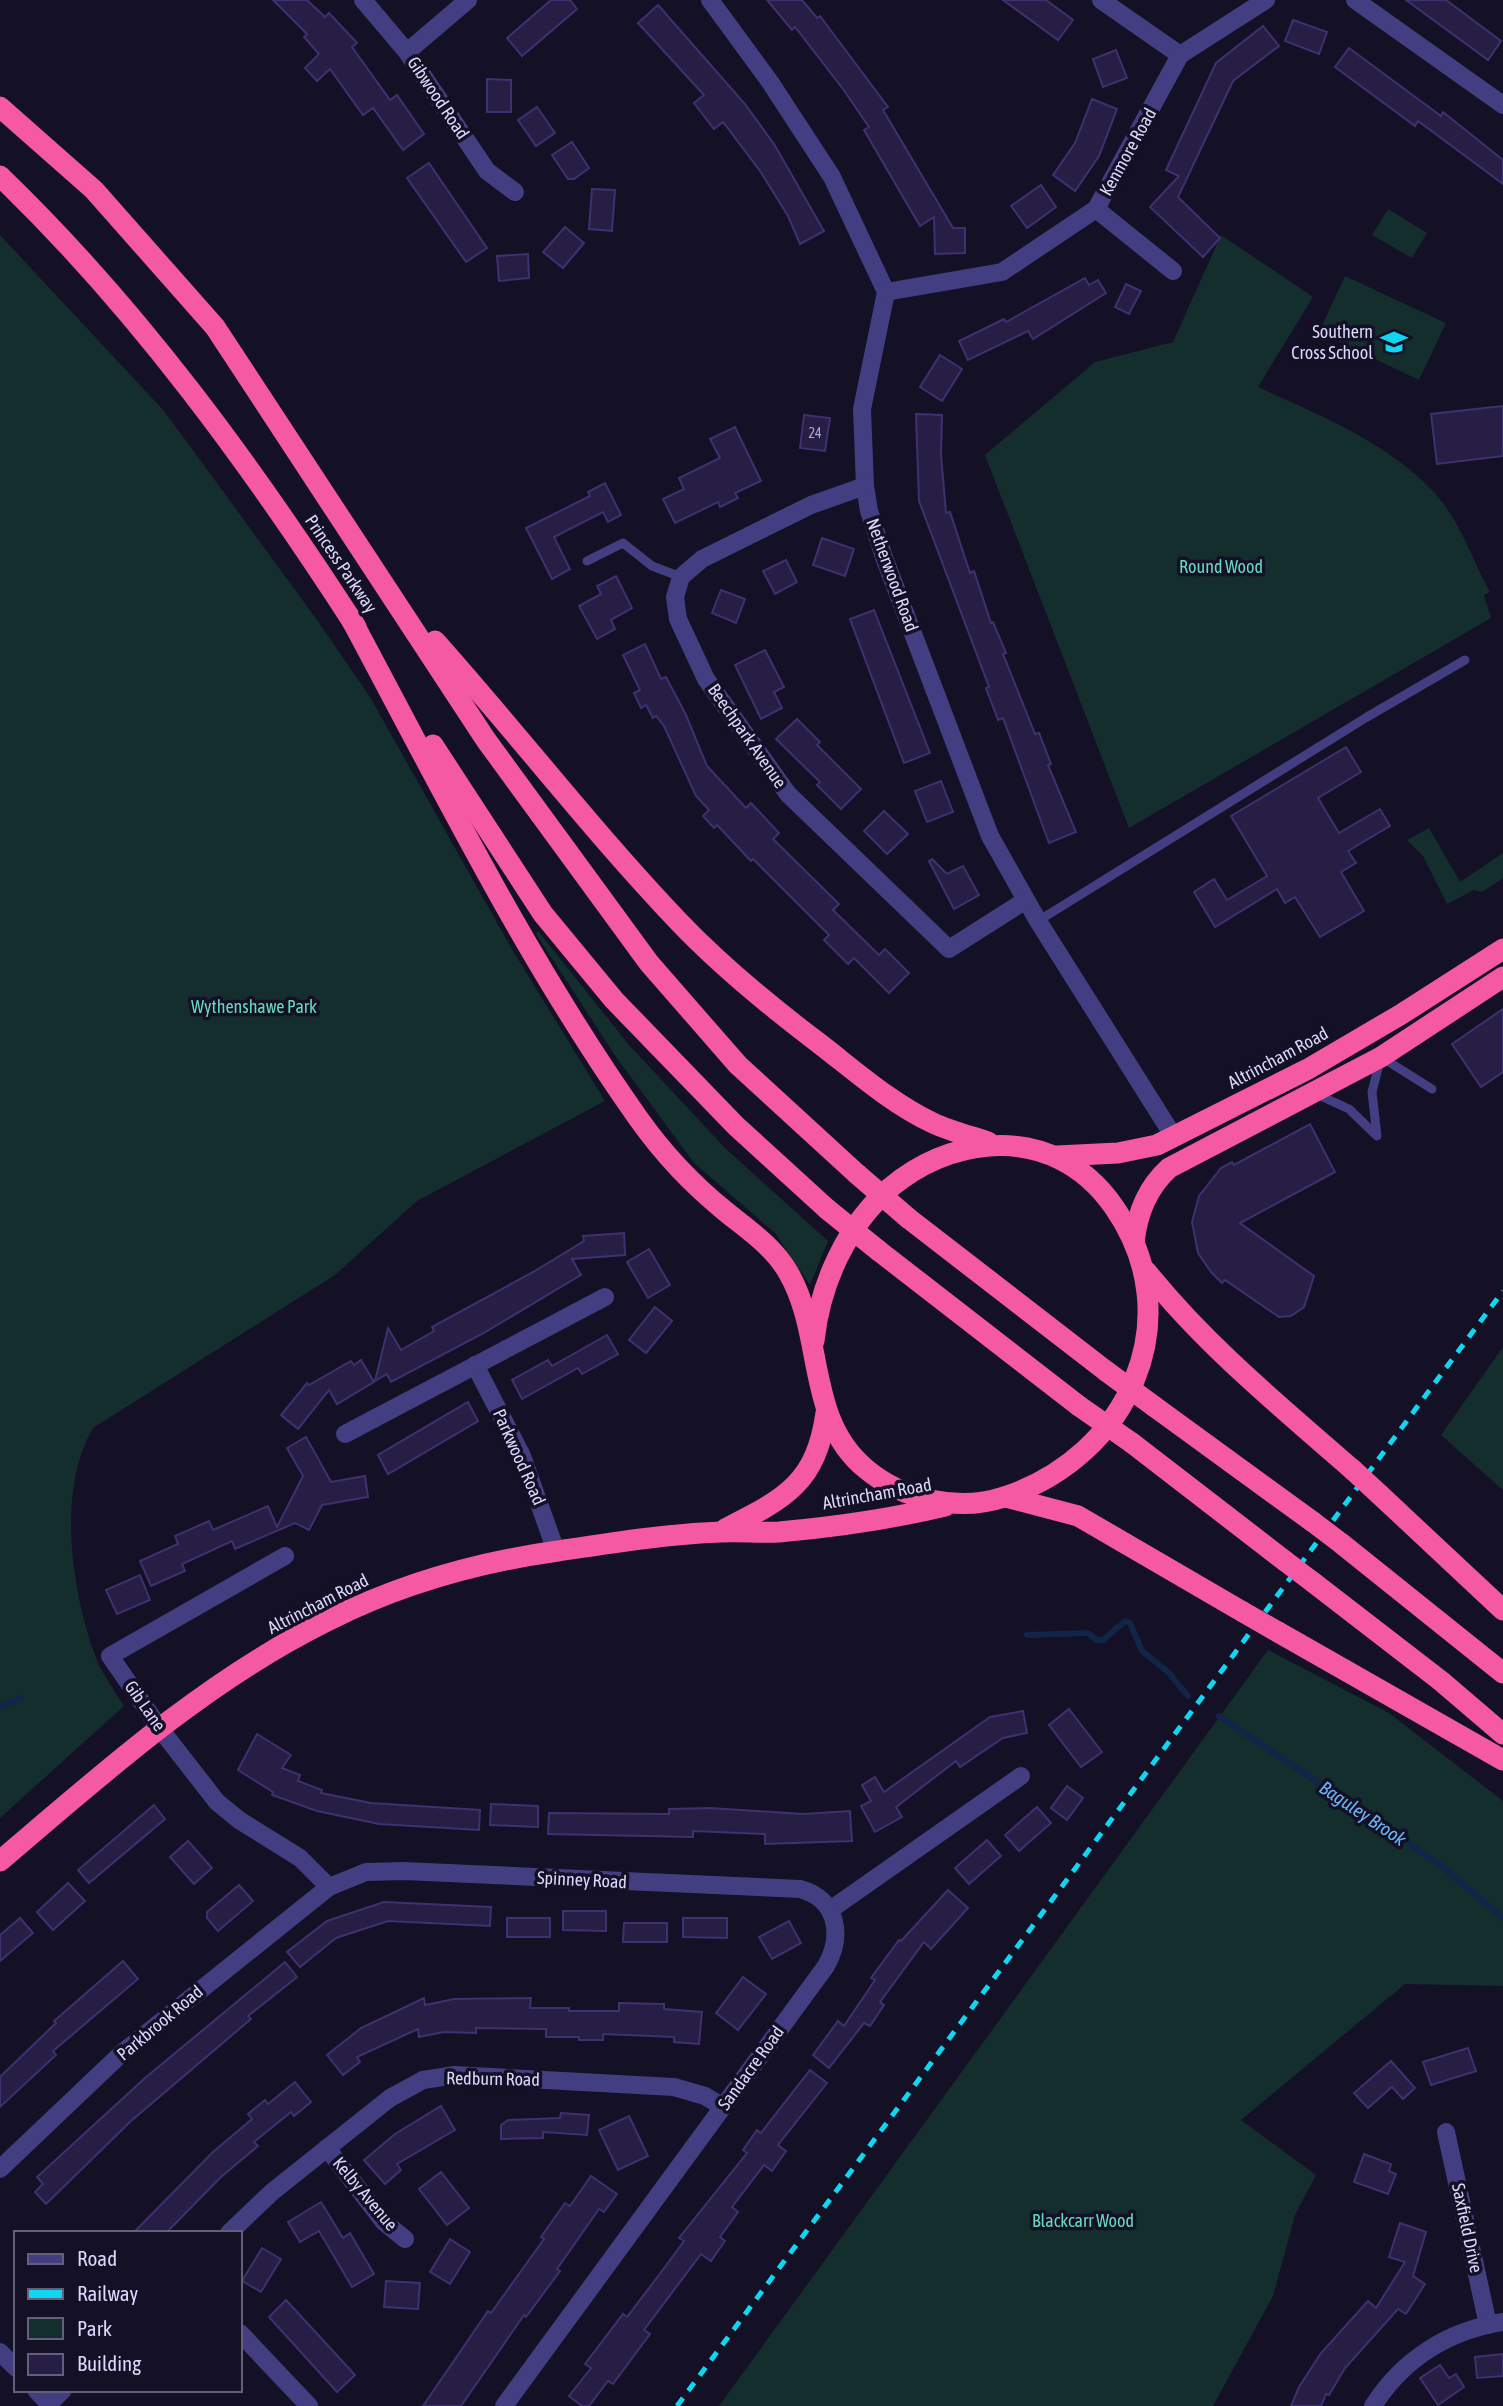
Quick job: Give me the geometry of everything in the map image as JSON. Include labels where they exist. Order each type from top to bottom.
[{"type":"highway","name":"Princess Parkway","points":[[0,107],[93,190],[215,327],[391,591],[486,740],[649,963],[738,1065],[908,1218],[1106,1371],[1314,1522],[1503,1673]]},
{"type":"highway","name":"Princess Parkway","points":[[0,176],[58,232],[147,335],[266,495],[350,617],[543,914],[614,1000],[736,1126],[828,1209],[1079,1406],[1132,1443],[1441,1681],[1503,1734]]},
{"type":"highway","points":[[350,617],[544,975],[641,1122],[690,1179],[779,1259],[799,1293],[814,1341],[826,1413],[855,1459],[879,1479],[919,1497],[958,1503],[1006,1497],[1041,1482],[1075,1460],[1101,1435],[1122,1405],[1140,1364],[1149,1324],[1150,1304],[1143,1267],[1128,1227],[1098,1186],[1080,1170],[1055,1156],[1036,1149],[997,1145],[936,1125],[907,1108],[796,1026],[723,964],[680,923],[599,834],[517,733],[391,591]]},
{"type":"highway","name":"Altrincham Road","points":[[1055,1156],[1138,1150],[1174,1137],[1308,1069],[1400,1015],[1503,948]]},
{"type":"highway","points":[[1134,1246],[1144,1200],[1154,1182],[1169,1168],[1381,1057],[1503,977]]},
{"type":"highway","points":[[814,1341],[820,1301],[837,1259],[853,1231],[880,1197],[905,1176],[944,1156],[965,1149],[997,1145]]},
{"type":"highway","points":[[1143,1267],[1176,1306],[1247,1377],[1353,1470],[1503,1610]]},
{"type":"highway","name":"Altrincham Road","points":[[720,1532],[770,1506],[796,1488],[818,1450],[826,1413]]},
{"type":"highway","points":[[1006,1497],[1079,1516],[1503,1760]]},
{"type":"highway","name":"Altrincham Road","points":[[0,1861],[161,1730],[254,1663],[327,1620],[416,1585],[470,1569],[556,1551],[720,1532],[776,1532],[829,1526],[903,1516],[958,1503]]},
{"type":"street","name":"Gibwood Road","points":[[363,0],[407,52],[487,171],[515,192]]},
{"type":"street","points":[[407,52],[468,0]]},
{"type":"street","points":[[710,0],[770,82],[832,177],[886,292]]},
{"type":"street","points":[[1101,0],[1180,55]]},
{"type":"street","name":"Kenmore Road","points":[[886,292],[1002,272],[1096,209],[1180,55],[1266,0]]},
{"type":"street","points":[[1355,0],[1503,105]]},
{"type":"street","points":[[1096,209],[1173,271]]},
{"type":"street","name":"Netherwood Road","points":[[886,292],[862,409],[865,486],[885,560],[1001,860],[1174,1137]]},
{"type":"street","points":[[681,577],[702,559],[811,505],[865,486]]},
{"type":"street","name":"Beechpark Avenue","points":[[681,577],[675,597],[678,619],[706,679],[788,794],[949,949],[1026,900]]},
{"type":"street","points":[[345,1434],[605,1297]]},
{"type":"street","name":"Parkwood Road","points":[[475,1365],[522,1456],[556,1551]]},
{"type":"street","name":"Gib Lane","points":[[285,1556],[110,1656],[161,1730],[217,1802],[239,1820],[300,1858],[329,1887]]},
{"type":"street","points":[[830,1910],[1021,1776]]},
{"type":"street","name":"Spinney Road","points":[[329,1887],[366,1872],[404,1871],[800,1889],[817,1896],[830,1910]]},
{"type":"street","name":"Parkbrook Road","points":[[0,2169],[122,2053],[329,1887]]},
{"type":"street","name":"Sandacre Road","points":[[504,2406],[833,1953],[837,1934],[830,1910]]},
{"type":"street","name":"Redburn Road","points":[[231,2231],[327,2148],[408,2087],[423,2080],[455,2075],[674,2087],[705,2096],[723,2107]]},
{"type":"street","name":"Saxfield Drive","points":[[1446,2132],[1496,2323]]},
{"type":"street","name":"Kelby Avenue","points":[[327,2148],[384,2222],[405,2239]]},
{"type":"street","points":[[1373,2406],[1390,2380],[1422,2351],[1496,2323]]},
{"type":"street","points":[[242,2335],[309,2406]]},
{"type":"street","points":[[0,2352],[14,2366]]},
{"type":"lane","points":[[587,561],[623,543],[652,566],[681,577]]},
{"type":"lane","points":[[1038,921],[1465,660]]},
{"type":"lane","points":[[1314,1093],[1349,1109],[1377,1136],[1372,1092],[1381,1057],[1432,1089]]},
{"type":"green space","points":[[1388,209],[1427,233],[1412,258],[1372,235]]},
{"type":"green space","name":"Wythenshawe Park","points":[[0,235],[165,412],[317,620],[370,697],[513,951],[605,1101],[417,1201],[335,1275],[93,1428],[82,1453],[71,1510],[74,1571],[95,1655],[124,1706],[0,1818]]},
{"type":"green space","name":"Round Wood","points":[[1221,235],[1313,297],[1258,387],[1372,443],[1394,457],[1432,490],[1458,526],[1490,592],[1484,595],[1491,618],[1129,828],[985,455],[1095,362],[1173,342]]},
{"type":"green space","points":[[1345,276],[1446,323],[1419,380],[1319,332]]},
{"type":"green space","points":[[1429,828],[1460,882],[1503,853],[1503,878],[1482,892],[1474,890],[1447,904],[1423,856],[1407,840]]},
{"type":"green space","points":[[538,931],[629,1045],[726,1149],[828,1241],[810,1285],[775,1233],[694,1163],[616,1057],[536,934]]},
{"type":"green space","points":[[1503,1347],[1503,1490],[1441,1435]]},
{"type":"green space","name":"Blackcarr Wood","points":[[1268,1650],[1389,1713],[1503,1801],[1503,1986],[1405,1984],[1241,2120],[1316,2175],[1295,2215],[1273,2296],[1213,2406],[719,2406]]},
{"type":"building","points":[[273,0],[307,0],[325,17],[329,13],[357,43],[352,47],[390,100],[397,95],[424,134],[403,150],[373,108],[363,115],[330,69],[317,81],[305,68],[319,54],[304,37],[307,34]]},
{"type":"building","points":[[551,0],[570,0],[577,9],[522,56],[507,38]]},
{"type":"building","points":[[767,0],[802,0],[817,18],[820,16],[888,107],[883,110],[953,228],[965,228],[965,253],[935,254],[934,217],[920,226],[864,130],[869,127],[795,27],[792,30]]},
{"type":"building","points":[[1003,0],[1046,0],[1073,20],[1058,40]]},
{"type":"building","points":[[1406,0],[1446,0],[1501,41],[1488,60]]},
{"type":"building","points":[[658,5],[745,104],[774,144],[824,231],[800,244],[788,216],[760,171],[723,122],[714,129],[694,103],[704,95],[638,23]]},
{"type":"building","points":[[1293,20],[1327,32],[1319,54],[1285,41]]},
{"type":"building","points":[[1263,26],[1279,46],[1233,81],[1178,197],[1220,238],[1203,257],[1150,207],[1179,176],[1166,170],[1216,63]]},
{"type":"building","points":[[1349,48],[1441,116],[1443,112],[1503,160],[1503,184],[1418,121],[1415,126],[1335,67]]},
{"type":"building","points":[[1116,50],[1127,78],[1103,87],[1093,59]]},
{"type":"building","points":[[487,79],[511,80],[511,112],[487,112]]},
{"type":"building","points":[[1092,99],[1117,109],[1099,156],[1075,191],[1053,175],[1075,143]]},
{"type":"building","points":[[537,107],[555,133],[536,146],[518,120]]},
{"type":"building","points":[[572,142],[589,168],[574,179],[568,179],[552,155]]},
{"type":"building","points":[[429,163],[487,248],[466,262],[407,178]]},
{"type":"building","points":[[1041,185],[1056,207],[1027,228],[1011,206]]},
{"type":"building","points":[[592,189],[615,190],[612,231],[589,229]]},
{"type":"building","points":[[565,227],[584,243],[563,268],[543,252]]},
{"type":"building","points":[[528,254],[529,278],[499,281],[497,256]]},
{"type":"building","points":[[1085,278],[1089,285],[1098,280],[1106,293],[1033,339],[1028,331],[968,360],[959,341],[1004,319],[1006,322]]},
{"type":"building","points":[[1126,284],[1141,291],[1129,314],[1115,307]]},
{"type":"building","points":[[940,355],[962,369],[942,401],[920,387]]},
{"type":"building","points":[[1503,406],[1503,456],[1437,464],[1431,414]]},
{"type":"building","points":[[916,414],[942,415],[941,455],[946,513],[950,512],[970,573],[974,571],[991,623],[993,622],[1006,653],[1003,654],[1035,734],[1039,733],[1051,764],[1048,765],[1076,832],[1049,843],[1003,718],[998,720],[986,688],[989,687],[919,501]]},
{"type":"building","points":[[804,415],[830,418],[825,451],[800,448]]},
{"type":"building","points":[[735,427],[761,481],[735,493],[738,498],[720,507],[718,502],[675,523],[663,499],[684,489],[679,478],[720,458],[710,439]]},
{"type":"building","points":[[605,483],[621,515],[608,522],[603,512],[554,537],[570,569],[552,579],[526,528],[590,496],[588,492]]},
{"type":"building","points":[[822,538],[854,549],[845,576],[813,565]]},
{"type":"building","points":[[786,560],[797,582],[775,594],[763,571]]},
{"type":"building","points":[[616,576],[632,608],[611,620],[615,629],[597,639],[579,606],[601,594],[597,586]]},
{"type":"building","points":[[721,590],[745,599],[736,623],[712,613]]},
{"type":"building","points":[[874,610],[930,753],[904,763],[850,619]]},
{"type":"building","points":[[645,644],[661,679],[666,677],[686,715],[707,766],[746,808],[751,803],[779,833],[773,839],[839,904],[833,910],[879,955],[885,949],[909,973],[889,993],[854,958],[848,964],[824,940],[829,935],[717,825],[714,828],[703,816],[709,810],[696,796],[664,726],[656,716],[653,718],[646,705],[641,708],[634,693],[640,690],[623,655]]},
{"type":"building","points":[[765,650],[784,687],[774,692],[782,708],[761,719],[735,665]]},
{"type":"building","points":[[797,719],[820,742],[817,745],[861,789],[841,809],[817,785],[820,782],[776,739]]},
{"type":"building","points":[[1346,747],[1361,772],[1318,798],[1339,833],[1380,809],[1390,826],[1348,851],[1356,863],[1341,872],[1364,911],[1320,937],[1295,897],[1285,903],[1277,889],[1215,927],[1194,892],[1214,879],[1227,900],[1267,876],[1231,816]]},
{"type":"building","points":[[941,781],[953,812],[927,822],[915,791]]},
{"type":"building","points":[[884,811],[908,834],[887,854],[864,831]]},
{"type":"building","points":[[932,859],[947,874],[963,866],[979,895],[954,909],[929,861]]},
{"type":"building","points":[[1503,1009],[1503,1072],[1481,1087],[1452,1044]]},
{"type":"building","points":[[1310,1124],[1335,1172],[1240,1223],[1314,1276],[1304,1307],[1291,1316],[1279,1317],[1225,1280],[1222,1283],[1211,1272],[1198,1253],[1192,1222],[1199,1196],[1221,1168],[1232,1162],[1234,1165]]},
{"type":"building","points":[[624,1233],[625,1255],[572,1259],[581,1275],[482,1334],[391,1382],[387,1374],[375,1381],[388,1328],[401,1350],[434,1331],[432,1327],[584,1241],[583,1236]]},
{"type":"building","points":[[649,1249],[670,1285],[648,1298],[627,1262]]},
{"type":"building","points":[[655,1307],[672,1321],[646,1353],[629,1340]]},
{"type":"building","points":[[607,1335],[618,1354],[582,1374],[578,1368],[522,1399],[512,1380],[548,1360],[552,1366]]},
{"type":"building","points":[[361,1360],[374,1382],[337,1404],[329,1390],[298,1429],[281,1415],[307,1383],[309,1385],[351,1361],[354,1365]]},
{"type":"building","points":[[468,1402],[478,1421],[388,1474],[378,1455]]},
{"type":"building","points":[[306,1437],[331,1482],[365,1476],[368,1497],[322,1505],[309,1530],[295,1523],[235,1549],[232,1541],[182,1564],[185,1571],[151,1586],[140,1561],[178,1544],[175,1536],[209,1521],[213,1530],[268,1506],[277,1527],[303,1476],[287,1448]]},
{"type":"building","points":[[140,1575],[150,1600],[117,1614],[106,1590]]},
{"type":"building","points":[[1069,1709],[1102,1752],[1081,1767],[1049,1725]]},
{"type":"building","points":[[1023,1711],[1027,1733],[1003,1738],[960,1767],[956,1761],[896,1807],[902,1817],[875,1832],[861,1806],[871,1801],[862,1785],[875,1777],[884,1792],[990,1717]]},
{"type":"building","points":[[257,1734],[291,1755],[282,1768],[300,1775],[298,1781],[322,1790],[321,1793],[371,1803],[480,1810],[479,1830],[379,1824],[317,1811],[272,1795],[273,1792],[238,1770]]},
{"type":"building","points":[[1067,1786],[1083,1798],[1067,1820],[1051,1808]]},
{"type":"building","points":[[491,1804],[538,1806],[538,1827],[490,1825]]},
{"type":"building","points":[[154,1805],[165,1819],[89,1883],[78,1870]]},
{"type":"building","points":[[1037,1807],[1051,1823],[1019,1851],[1005,1835]]},
{"type":"building","points":[[710,1808],[803,1814],[850,1811],[852,1841],[765,1844],[765,1834],[693,1831],[693,1837],[548,1834],[549,1813],[669,1814],[669,1809]]},
{"type":"building","points":[[987,1840],[1001,1856],[969,1884],[955,1868]]},
{"type":"building","points":[[188,1841],[212,1868],[194,1884],[170,1857]]},
{"type":"building","points":[[68,1883],[85,1901],[53,1930],[37,1912]]},
{"type":"building","points":[[239,1885],[253,1901],[218,1931],[207,1918],[207,1912]]},
{"type":"building","points":[[948,1890],[968,1908],[931,1949],[924,1942],[880,2002],[884,2005],[870,2026],[864,2023],[829,2068],[813,2055],[838,2021],[844,2026],[875,1980],[871,1978],[899,1940],[901,1941]]},
{"type":"building","points":[[384,1902],[491,1907],[490,1926],[388,1921],[336,1938],[300,1967],[287,1952],[327,1921]]},
{"type":"building","points":[[563,1911],[606,1911],[606,1931],[563,1930]]},
{"type":"building","points":[[20,1918],[33,1933],[0,1961],[0,1935]]},
{"type":"building","points":[[507,1918],[550,1918],[550,1937],[507,1937]]},
{"type":"building","points":[[683,1918],[727,1918],[727,1938],[683,1937]]},
{"type":"building","points":[[789,1921],[801,1943],[772,1959],[759,1937]]},
{"type":"building","points":[[624,1923],[667,1923],[667,1942],[623,1942]]},
{"type":"building","points":[[123,1961],[138,1979],[53,2051],[56,2055],[0,2107],[0,2077],[56,2023],[54,2021]]},
{"type":"building","points":[[285,1962],[297,1977],[248,2016],[251,2019],[131,2121],[46,2204],[35,2192],[43,2184],[37,2177],[145,2078]]},
{"type":"building","points":[[743,1977],[766,1994],[738,2030],[716,2013]]},
{"type":"building","points":[[424,1998],[425,2005],[454,1999],[531,1998],[530,2008],[569,2008],[569,2011],[619,2011],[619,2003],[664,2004],[664,2009],[702,2012],[699,2044],[674,2042],[674,2037],[603,2034],[603,2040],[579,2040],[579,2037],[546,2037],[546,2029],[476,2028],[476,2033],[444,2032],[419,2037],[418,2029],[357,2057],[360,2062],[343,2075],[327,2055],[361,2028]]},
{"type":"building","points":[[1468,2048],[1476,2071],[1431,2085],[1423,2062]]},
{"type":"building","points":[[1391,2061],[1415,2088],[1403,2099],[1392,2087],[1368,2108],[1354,2093]]},
{"type":"building","points":[[810,2070],[827,2083],[778,2145],[786,2151],[772,2171],[764,2165],[732,2207],[738,2212],[720,2237],[725,2241],[711,2261],[701,2254],[644,2330],[650,2334],[613,2384],[608,2381],[589,2406],[582,2406],[569,2396],[591,2368],[585,2364],[623,2314],[627,2317],[684,2241],[679,2238],[747,2153],[743,2150],[757,2130],[761,2133]]},
{"type":"building","points":[[295,2082],[311,2102],[294,2116],[291,2112],[254,2142],[258,2146],[221,2177],[168,2231],[135,2231],[213,2152],[252,2119],[248,2114],[265,2100],[268,2104]]},
{"type":"building","points":[[441,2106],[455,2130],[397,2164],[401,2170],[385,2184],[364,2160],[395,2134]]},
{"type":"building","points":[[561,2113],[589,2115],[587,2135],[543,2132],[543,2138],[501,2139],[501,2125],[508,2120],[560,2118]]},
{"type":"building","points":[[629,2116],[648,2156],[618,2170],[599,2130]]},
{"type":"building","points":[[1364,2154],[1391,2164],[1389,2171],[1396,2174],[1388,2194],[1354,2182]]},
{"type":"building","points":[[441,2172],[469,2208],[447,2225],[419,2189]]},
{"type":"building","points":[[591,2176],[617,2194],[604,2212],[599,2209],[557,2269],[560,2271],[526,2317],[524,2315],[461,2406],[423,2406],[488,2311],[491,2313],[544,2239],[541,2237],[565,2203],[570,2206]]},
{"type":"building","points":[[321,2202],[343,2238],[350,2233],[374,2274],[352,2287],[319,2231],[300,2242],[288,2222]]},
{"type":"building","points":[[1400,2223],[1426,2232],[1413,2276],[1425,2284],[1406,2314],[1398,2309],[1345,2368],[1329,2395],[1326,2394],[1321,2406],[1291,2406],[1299,2387],[1321,2353],[1368,2301],[1376,2308],[1405,2262],[1389,2257]]},
{"type":"building","points":[[450,2239],[470,2252],[450,2284],[430,2272]]},
{"type":"building","points":[[262,2248],[281,2259],[261,2292],[242,2281]]},
{"type":"building","points":[[386,2281],[420,2283],[418,2309],[384,2307]]},
{"type":"building","points":[[286,2300],[355,2375],[337,2392],[269,2317]]},
{"type":"building","points":[[1503,2354],[1503,2376],[1477,2378],[1475,2357]]},
{"type":"building","points":[[1440,2365],[1449,2378],[1456,2374],[1464,2387],[1438,2405],[1420,2378]]},
{"type":"waterway","name":"Baguley Brook","points":[[1027,1635],[1088,1633],[1096,1640],[1103,1640],[1125,1621],[1130,1623],[1142,1651],[1168,1672],[1188,1696]]},
{"type":"waterway","name":"Baguley Brook","points":[[0,1707],[21,1698]]},
{"type":"waterway","name":"Baguley Brook","points":[[1219,1716],[1438,1863],[1503,1918]]},
{"type":"railway","points":[[677,2406],[1503,1291]]},
{"type":"place","name":"Southern Cross School","points":[[1394,342]]}]
